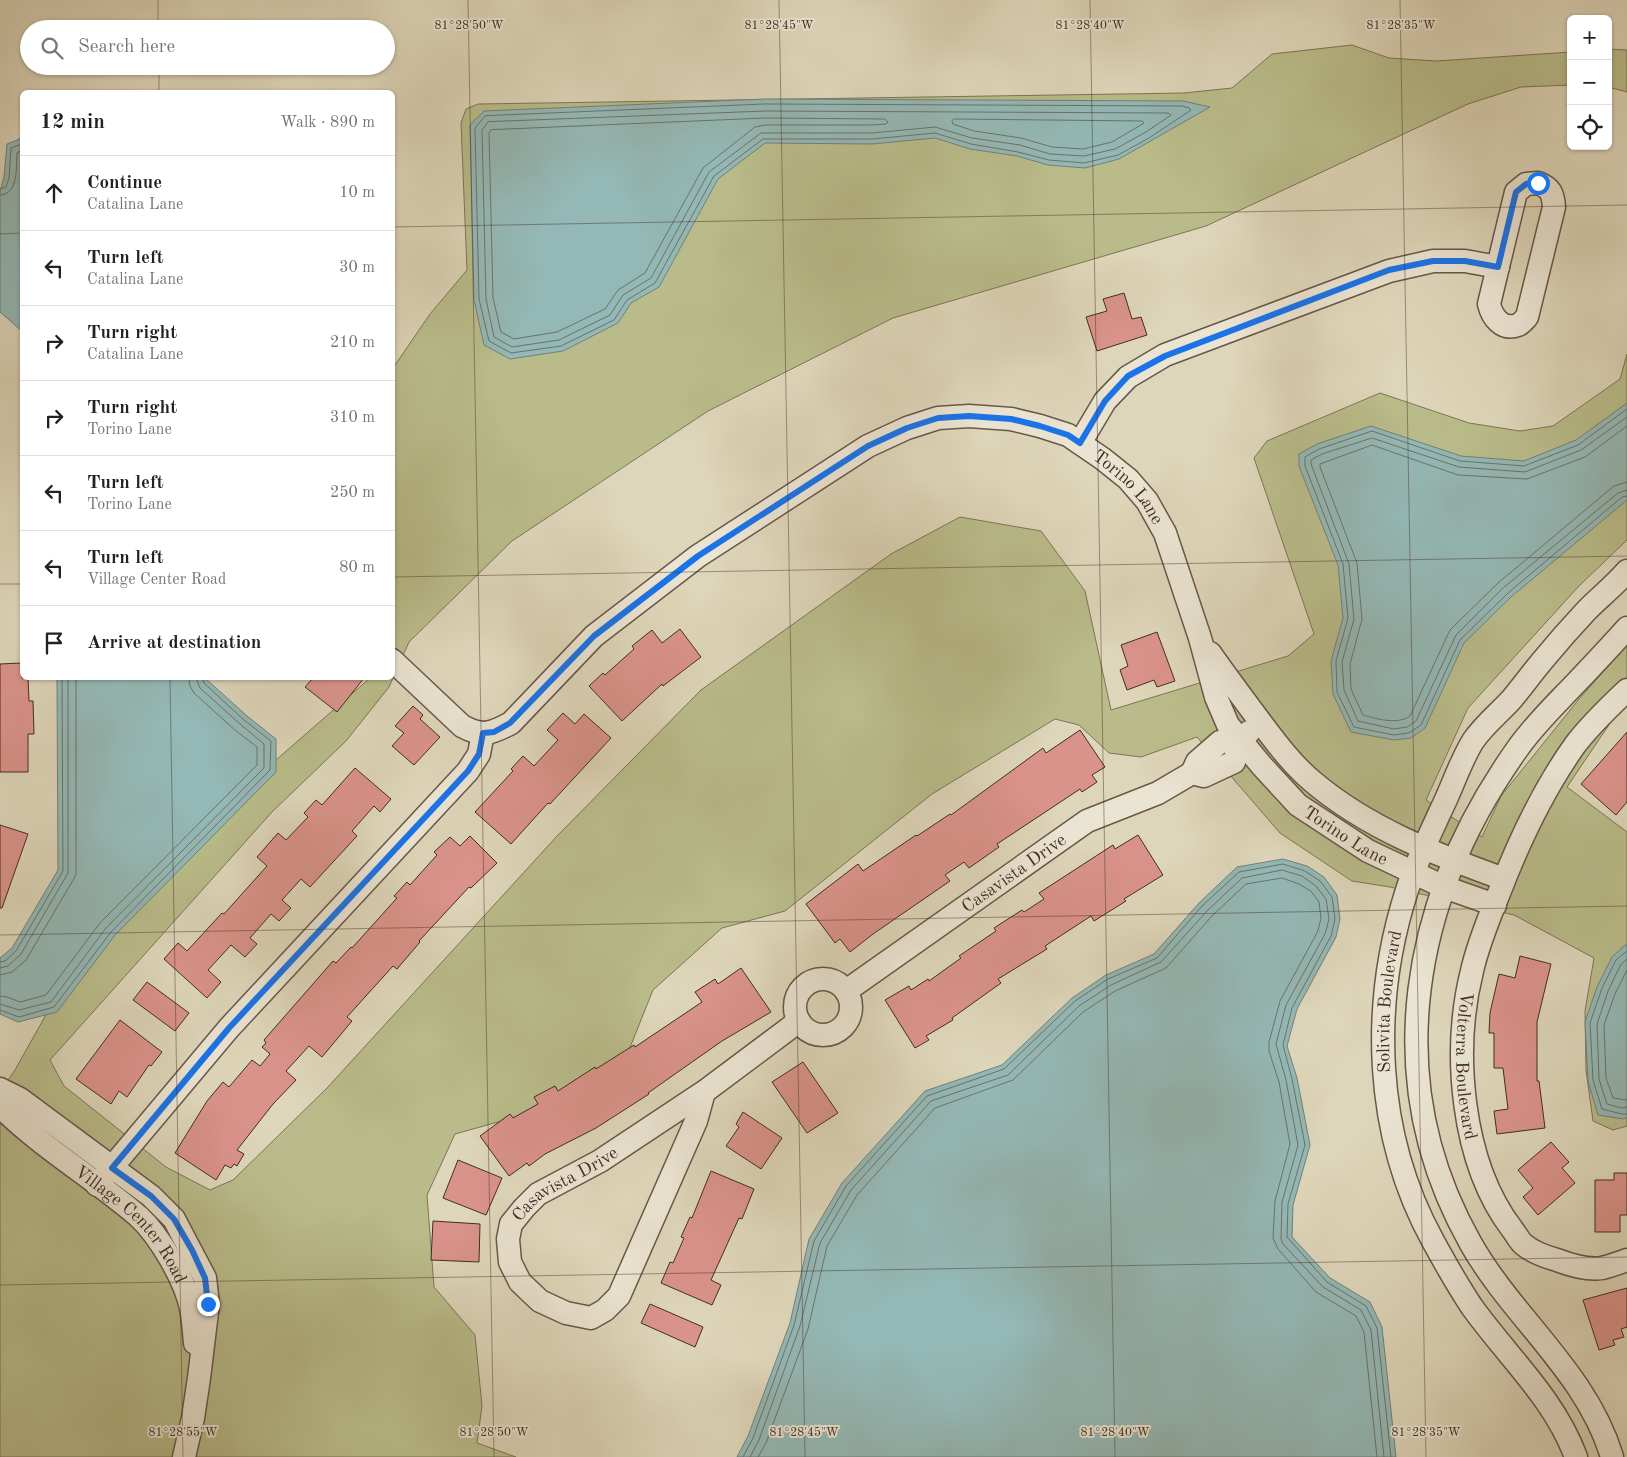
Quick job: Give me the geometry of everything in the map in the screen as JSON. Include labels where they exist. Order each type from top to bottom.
[{"type":"street","points":[[1538,183],[1549,187],[1554,196],[1554,207],[1528,317],[1518,325],[1506,326],[1499,323],[1491,315],[1489,304],[1498,267],[1516,192],[1526,184],[1538,183]]},
{"type":"street","points":[[1080,443],[1105,401],[1128,376],[1165,356],[1389,270],[1433,261],[1465,261],[1498,267]]},
{"type":"street","name":"Torino Lane","points":[[483,733],[494,732],[510,723],[594,636],[698,556],[868,446],[907,428],[938,418],[969,416],[1011,419],[1068,435],[1128,479],[1147,501],[1165,533],[1200,638],[1216,697],[1228,724],[1262,766],[1298,805],[1368,851],[1444,887],[1494,905]]},
{"type":"street","name":"Solivita Boulevard","points":[[1576,1457],[1559,1421],[1541,1392],[1472,1306],[1433,1241],[1413,1201],[1397,1152],[1386,1094],[1383,1033],[1384,1000],[1388,968],[1400,918],[1414,873],[1476,736],[1511,699],[1542,660],[1587,610],[1627,571]]},
{"type":"street","name":"Solivita Boulevard","points":[[1612,1457],[1594,1415],[1575,1382],[1506,1298],[1471,1244],[1452,1207],[1437,1168],[1426,1129],[1420,1093],[1416,1035],[1419,984],[1427,943],[1439,901],[1454,861],[1494,784],[1518,748],[1538,722],[1627,628]]},
{"type":"street","name":"Torino Lane","points":[[1200,638],[1260,722],[1282,750],[1311,780],[1355,814],[1424,848],[1504,880]]},
{"type":"street","points":[[97,1185],[229,1028],[468,771],[479,754],[483,733],[475,733],[462,726],[395,663]]},
{"type":"street","name":"Volterra Boulevard","points":[[1627,690],[1604,712],[1576,745],[1554,779],[1526,829],[1494,905],[1472,972],[1464,1021],[1462,1068],[1467,1114],[1476,1153],[1486,1183],[1502,1216],[1524,1245],[1544,1256],[1566,1264],[1600,1268],[1627,1260]]},
{"type":"street","points":[[1241,740],[1260,722]]},
{"type":"street","name":"Casavista Drive","points":[[846,991],[1087,821],[1158,793],[1192,773],[1198,762],[1220,742],[1241,740]]},
{"type":"street","points":[[822,979],[831,980],[839,984],[846,991],[852,1008],[846,1024],[839,1031],[822,1035],[813,1033],[799,1021],[796,1003],[799,994],[812,982],[822,979]]},
{"type":"street","name":"Casavista Drive","points":[[704,1092],[696,1121],[619,1296],[605,1310],[591,1318],[566,1314],[540,1301],[520,1282],[510,1262],[508,1239],[511,1224],[524,1208],[538,1194],[600,1161],[704,1092],[799,1021]]},
{"type":"street","name":"Village Center Road","points":[[0,1089],[20,1099],[151,1196],[174,1219],[192,1250],[205,1278],[208,1304],[193,1418],[184,1457]]},
{"type":"street","name":"Village Center Road","points":[[0,1106],[139,1218],[166,1251],[178,1272],[191,1308],[199,1378]]},
{"type":"street","points":[[1458,1282],[1485,1266]]},
{"type":"green space","points":[[1352,45],[1389,58],[1436,61],[1567,52],[1567,85],[1521,87],[1468,104],[1206,226],[893,318],[708,411],[512,541],[409,642],[395,674],[395,365],[430,314],[467,270],[461,123],[466,109],[478,104],[1184,93],[1232,88],[1272,54]]},
{"type":"green space","points":[[1612,49],[1627,50],[1627,92],[1612,88]]},
{"type":"green space","points":[[1627,354],[1627,540],[1579,586],[1468,708],[1426,800],[1482,837],[1501,796],[1579,699],[1627,645],[1627,704],[1619,710],[1567,787],[1627,832],[1627,1126],[1613,1130],[1593,1121],[1586,1070],[1585,1011],[1594,958],[1514,915],[1390,887],[1352,881],[1280,833],[1197,737],[1141,757],[1109,753],[1079,725],[1055,719],[932,794],[785,911],[722,928],[653,990],[613,1090],[455,1134],[427,1195],[434,1287],[475,1335],[482,1406],[477,1443],[516,1457],[0,1457],[0,1092],[15,1070],[85,945],[167,875],[276,760],[368,680],[392,680],[389,687],[346,741],[272,812],[50,1060],[64,1086],[166,1167],[210,1190],[233,1180],[327,1088],[558,835],[701,690],[891,554],[960,517],[1041,531],[1085,591],[1111,710],[1288,656],[1314,634],[1254,458],[1267,441],[1380,393],[1469,423],[1520,431],[1553,426],[1620,379]]},
{"type":"water","points":[[765,99],[1183,101],[1210,107],[1119,159],[1085,168],[1048,165],[1017,156],[970,149],[935,138],[872,144],[765,143],[718,179],[659,287],[631,303],[618,323],[563,351],[510,359],[484,345],[474,300],[470,125],[484,111]]},
{"type":"water","points":[[20,139],[20,329],[0,312],[0,192],[4,177],[7,144]]},
{"type":"water","points":[[1627,403],[1627,500],[1511,597],[1464,643],[1425,728],[1411,738],[1394,740],[1351,732],[1333,694],[1331,661],[1343,618],[1338,565],[1299,466],[1299,454],[1317,444],[1371,426],[1461,456],[1524,461],[1576,440]]},
{"type":"water","points":[[57,680],[207,680],[276,739],[276,772],[115,935],[57,1012],[18,1022],[0,1014],[0,958],[12,948],[58,870]]},
{"type":"water","points":[[1283,859],[1307,866],[1324,877],[1337,895],[1340,919],[1336,937],[1297,1009],[1287,1046],[1297,1078],[1310,1145],[1293,1205],[1292,1237],[1330,1278],[1370,1302],[1382,1327],[1396,1457],[737,1457],[748,1436],[790,1323],[809,1239],[842,1183],[925,1091],[1002,1065],[1072,998],[1106,975],[1154,954],[1199,903],[1237,867]]},
{"type":"water","points":[[1627,945],[1627,1118],[1623,1119],[1598,1115],[1588,1081],[1585,1022],[1597,987],[1612,957]]},
{"type":"building","points":[[1124,293],[1132,319],[1141,317],[1147,335],[1097,351],[1086,317],[1107,311],[1103,299]]},
{"type":"building","points":[[680,629],[701,657],[663,686],[662,684],[622,721],[589,686],[603,673],[605,675],[634,649],[632,646],[652,630],[662,643]]},
{"type":"building","points":[[1157,632],[1175,681],[1157,687],[1154,680],[1127,690],[1120,670],[1128,666],[1121,645]]},
{"type":"building","points":[[20,663],[20,680],[28,680],[29,701],[33,701],[34,734],[28,734],[28,772],[0,772],[0,664]]},
{"type":"building","points":[[311,680],[362,680],[337,712],[305,687]]},
{"type":"building","points":[[413,706],[423,715],[420,719],[440,737],[414,765],[392,746],[404,733],[395,726]]},
{"type":"building","points":[[563,713],[575,724],[584,714],[611,738],[511,844],[475,812],[513,771],[511,769],[523,756],[534,766],[558,740],[547,730]]},
{"type":"building","points":[[1080,730],[1105,767],[1092,775],[1097,782],[1082,792],[1080,789],[997,844],[999,847],[969,868],[964,862],[945,875],[950,881],[850,952],[840,939],[835,943],[806,904],[858,864],[863,871],[916,835],[951,815],[1043,748],[1046,753]]},
{"type":"building","points":[[1627,732],[1627,802],[1616,815],[1581,784]]},
{"type":"building","points":[[355,768],[391,799],[380,812],[374,806],[352,831],[357,836],[310,887],[301,879],[282,900],[291,908],[279,921],[271,914],[250,938],[257,944],[245,957],[231,945],[208,970],[221,982],[207,998],[164,959],[178,943],[187,951],[222,913],[224,914],[267,866],[257,857],[278,833],[286,840],[308,817],[304,813],[316,800],[322,805]]},
{"type":"building","points":[[0,825],[28,834],[2,908],[0,908]]},
{"type":"building","points":[[1138,835],[1163,875],[1124,899],[1126,901],[1094,921],[1091,916],[1045,946],[1047,949],[998,979],[1001,983],[952,1018],[953,1020],[926,1036],[929,1040],[915,1048],[885,1000],[909,986],[911,990],[928,979],[929,981],[961,958],[959,956],[996,931],[994,928],[1022,910],[1024,912],[1044,899],[1039,893],[1113,845],[1115,849]]},
{"type":"building","points":[[470,836],[497,863],[471,888],[469,887],[419,941],[397,969],[393,966],[347,1017],[352,1021],[322,1057],[309,1046],[286,1071],[296,1080],[273,1104],[237,1150],[244,1154],[237,1166],[234,1164],[231,1168],[225,1165],[216,1180],[175,1153],[207,1101],[223,1082],[229,1087],[252,1060],[260,1066],[270,1054],[262,1047],[266,1043],[264,1040],[333,961],[336,963],[352,948],[397,898],[394,896],[407,882],[410,885],[437,855],[434,852],[450,837],[460,846]]},
{"type":"building","points":[[1520,956],[1551,964],[1537,1022],[1537,1081],[1539,1081],[1545,1128],[1497,1134],[1494,1111],[1508,1109],[1503,1068],[1494,1068],[1494,1033],[1489,1033],[1490,1013],[1499,974],[1515,978]]},
{"type":"building","points":[[741,968],[771,1012],[722,1041],[649,1094],[596,1128],[545,1154],[529,1166],[527,1163],[509,1176],[480,1136],[510,1114],[513,1118],[538,1104],[534,1097],[555,1086],[558,1091],[595,1067],[596,1069],[634,1045],[635,1047],[702,1002],[695,992],[715,979],[718,984]]},
{"type":"building","points":[[147,982],[189,1013],[175,1031],[133,1000]]},
{"type":"building","points":[[120,1020],[162,1052],[151,1066],[149,1065],[127,1097],[119,1091],[111,1104],[76,1079]]},
{"type":"building","points":[[803,1062],[838,1113],[807,1133],[772,1082]]},
{"type":"building","points":[[743,1112],[782,1138],[761,1169],[726,1146],[739,1127],[736,1124]]},
{"type":"building","points":[[1551,1142],[1569,1162],[1562,1168],[1575,1183],[1538,1215],[1523,1197],[1533,1188],[1518,1170]]},
{"type":"building","points":[[458,1160],[502,1178],[486,1215],[443,1198]]},
{"type":"building","points":[[711,1171],[754,1189],[742,1219],[739,1218],[711,1280],[721,1285],[712,1305],[661,1283],[670,1262],[673,1263],[684,1238],[681,1237],[690,1217],[692,1218]]},
{"type":"building","points":[[1614,1173],[1627,1173],[1627,1215],[1620,1215],[1620,1232],[1595,1232],[1595,1180],[1614,1180]]},
{"type":"building","points":[[433,1221],[480,1224],[479,1262],[431,1260]]},
{"type":"building","points":[[1627,1288],[1627,1327],[1621,1329],[1624,1337],[1613,1340],[1615,1345],[1599,1350],[1583,1300]]},
{"type":"building","points":[[650,1304],[703,1327],[695,1347],[641,1323]]},
{"type":"route","points":[[208,1304],[205,1278],[192,1250],[174,1219],[151,1196],[112,1168],[229,1028],[468,771],[479,754],[483,733],[494,732],[510,723],[594,636],[698,556],[868,446],[907,428],[938,418],[969,416],[1011,419],[1068,435],[1080,443],[1105,401],[1128,376],[1165,356],[1389,270],[1433,261],[1465,261],[1498,267],[1516,192],[1526,184],[1538,183]]}]
